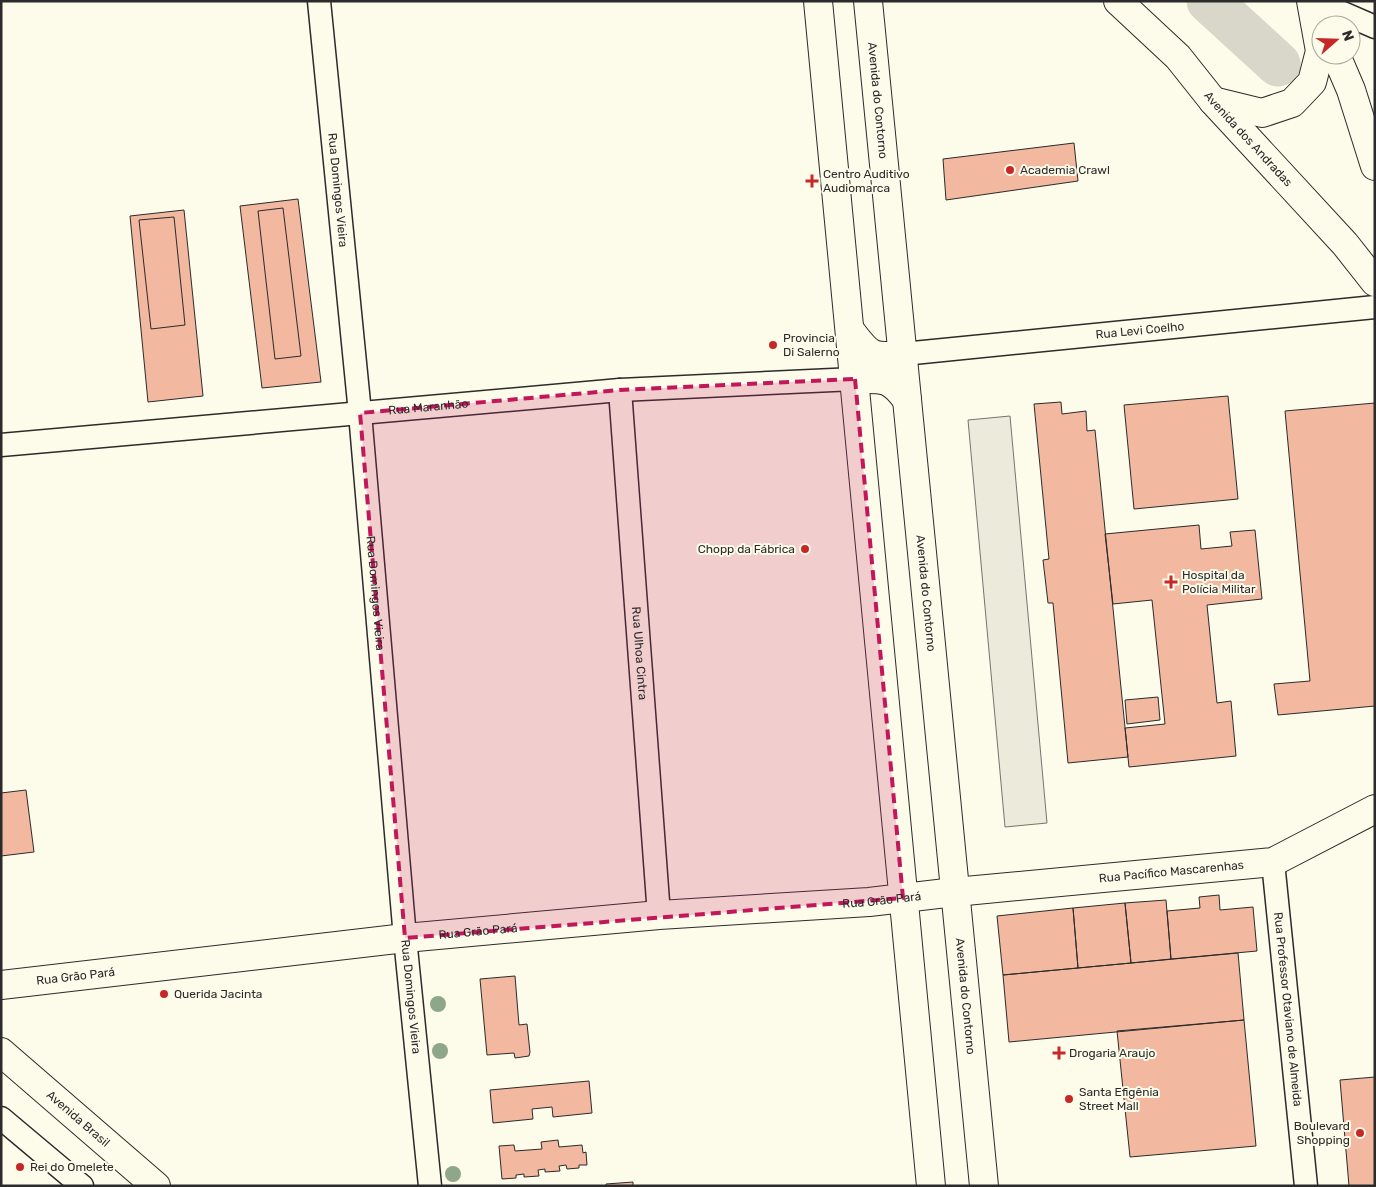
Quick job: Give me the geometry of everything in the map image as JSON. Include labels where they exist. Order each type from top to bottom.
[{"type":"main road","points":[[818,1],[931,1186]]},
{"type":"main road","name":"Avenida do Contorno","points":[[868,1],[984,1186]]},
{"type":"main road","name":"Avenida dos Andradas","points":[[1118,1],[1178,57],[1212,101],[1346,244],[1375,282]]},
{"type":"main road","points":[[1212,101],[1262,113],[1292,103],[1312,82],[1320,51],[1313,1]]},
{"type":"main road","points":[[1313,1],[1318,15]]},
{"type":"main road","points":[[1340,65],[1351,90],[1375,166]]},
{"type":"main road","points":[[850,330],[866,351],[887,357],[903,354]]},
{"type":"main road","points":[[855,379],[884,379],[896,385],[907,400]]},
{"type":"main road","name":"Rua Pacífico Mascarenhas","points":[[955,892],[1273,862],[1375,809]]},
{"type":"main road","name":"Rua Grão Pará","points":[[1,985],[405,938],[659,915],[903,898],[955,892]]},
{"type":"main road","name":"Avenida Brasil","points":[[1,1052],[156,1186]]},
{"type":"street","name":"Rua Domingos Vieira","points":[[319,1],[360,413],[405,938],[430,1186]]},
{"type":"street","points":[[1313,1],[1375,27]]},
{"type":"street","name":"Rua Levi Coelho","points":[[903,354],[1375,307]]},
{"type":"street","name":"Rua Maranhão","points":[[1,445],[620,390],[855,379]]},
{"type":"street","name":"Rua Ulhoa Cintra","points":[[620,390],[659,915]]},
{"type":"street","name":"Rua Professor Otaviano de Almeida","points":[[1273,862],[1306,1186]]},
{"type":"street","points":[[1,1118],[82,1186]]},
{"type":"highlighted area","points":[[855,379],[903,898],[405,938],[360,413],[620,390]]},
{"type":"shaded area","points":[[1010,416],[1047,823],[1005,827],[968,420]]},
{"type":"building","name":"Academia Crawl","points":[[1074,143],[1078,181],[946,200],[943,159]]},
{"type":"building","points":[[298,199],[321,382],[262,388],[240,206]]},
{"type":"building","points":[[283,208],[301,356],[275,359],[258,211]]},
{"type":"building","points":[[184,210],[203,396],[148,402],[130,216]]},
{"type":"building","points":[[174,217],[185,325],[151,329],[139,220]]},
{"type":"building","points":[[1228,396],[1238,499],[1134,509],[1124,405]]},
{"type":"building","points":[[1061,402],[1062,414],[1086,411],[1087,431],[1095,430],[1128,757],[1068,763],[1053,603],[1048,603],[1043,560],[1049,559],[1034,404]]},
{"type":"building","points":[[1375,403],[1375,706],[1278,715],[1274,684],[1310,681],[1285,411]]},
{"type":"building","points":[[1199,525],[1201,549],[1232,546],[1230,532],[1255,530],[1262,599],[1207,605],[1217,703],[1231,701],[1236,756],[1129,767],[1125,728],[1165,724],[1152,600],[1113,604],[1105,534]]},
{"type":"building","points":[[1158,697],[1160,720],[1127,724],[1125,700]]},
{"type":"building","points":[[26,790],[34,852],[1,856],[1,793]]},
{"type":"building","points":[[1219,895],[1220,910],[1253,907],[1257,951],[1171,959],[1167,911],[1200,908],[1199,897]]},
{"type":"building","points":[[1166,900],[1171,959],[1131,963],[1125,903]]},
{"type":"building","points":[[1125,903],[1131,963],[1078,968],[1073,908]]},
{"type":"building","points":[[1073,908],[1078,968],[1003,975],[997,916]]},
{"type":"building","points":[[1238,953],[1244,1020],[1009,1042],[1003,975]]},
{"type":"building","points":[[515,976],[519,1025],[527,1024],[529,1056],[515,1058],[514,1053],[487,1055],[480,979]]},
{"type":"building","points":[[1244,1020],[1256,1146],[1130,1157],[1117,1031]]},
{"type":"building","name":"Boulevard Shopping","points":[[1375,1077],[1375,1186],[1349,1186],[1340,1080]]},
{"type":"building","points":[[589,1081],[592,1113],[553,1117],[552,1107],[532,1109],[533,1119],[493,1123],[490,1090]]},
{"type":"building","points":[[558,1140],[559,1147],[582,1145],[583,1153],[586,1152],[587,1165],[579,1165],[579,1168],[567,1169],[566,1165],[559,1166],[560,1171],[545,1172],[545,1169],[538,1170],[539,1176],[524,1177],[524,1174],[516,1175],[516,1178],[502,1179],[499,1146],[514,1145],[515,1151],[542,1149],[541,1142]]},
{"type":"building","points":[[633,1182],[633,1186],[606,1186],[606,1184]]},
{"type":"waterway","points":[[1209,1],[1278,64]]},
{"type":"place","name":"Academia Crawl","points":[[1010,170]]},
{"type":"place","name":"Centro Auditivo Audiomarca","points":[[812,181]]},
{"type":"place","name":"Provincia Di Salerno","points":[[773,345]]},
{"type":"place","name":"Chopp da Fábrica","points":[[805,549]]},
{"type":"place","name":"Hospital da Polícia Militar","points":[[1171,582]]},
{"type":"place","name":"Querida Jacinta","points":[[164,994]]},
{"type":"place","name":"Drogaria Araujo","points":[[1059,1053]]},
{"type":"place","name":"Santa Efigênia Street Mall","points":[[1069,1099]]},
{"type":"place","name":"Boulevard Shopping","points":[[1360,1133]]},
{"type":"place","name":"Rei do Omelete","points":[[20,1167]]}]
